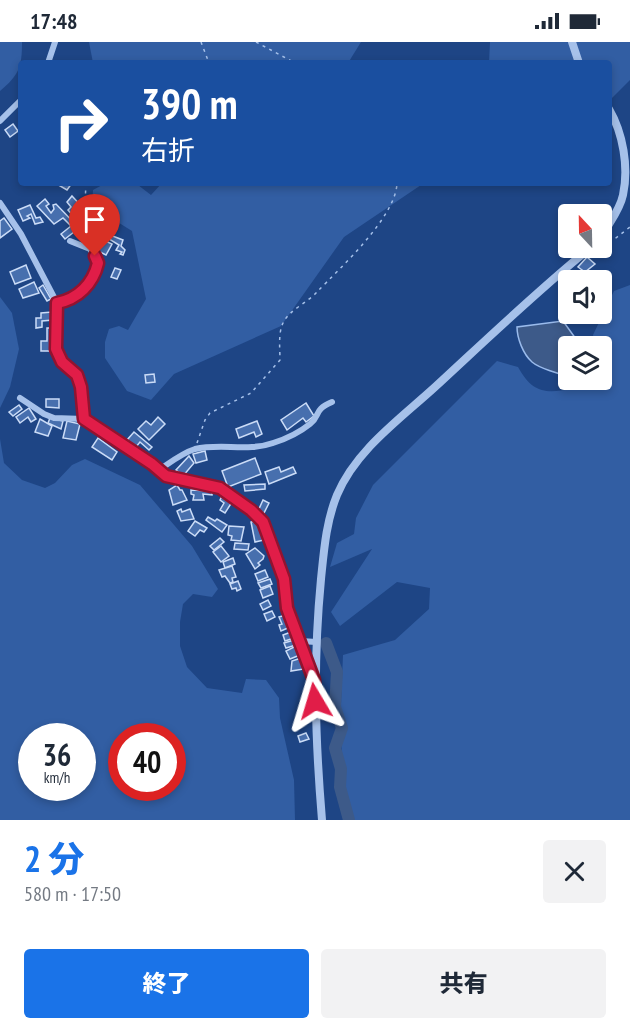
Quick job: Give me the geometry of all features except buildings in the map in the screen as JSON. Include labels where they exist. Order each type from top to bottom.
[{"type":"street","points":[[49,60],[55,42]]},
{"type":"street","points":[[572,42],[578,60]]},
{"type":"street","points":[[0,121],[18,103]]},
{"type":"street","points":[[612,116],[621,136],[624,183],[623,195],[612,219]]},
{"type":"street","points":[[0,203],[21,234],[57,303],[56,349],[62,362],[77,375],[81,387],[84,419]]},
{"type":"street","points":[[57,303],[74,299],[89,284],[98,263],[88,248],[70,241]]},
{"type":"street","points":[[322,820],[314,680],[326,529],[338,492],[363,455],[401,417],[534,295],[578,258]]},
{"type":"street","points":[[20,398],[44,414],[84,419],[166,476],[220,488],[251,510],[263,522],[284,579],[287,608],[314,680]]},
{"type":"street","points":[[159,470],[194,449],[264,446],[276,442],[313,423],[321,407],[332,402]]},
{"type":"street","points":[[301,641],[316,642]]},
{"type":"path","points":[[201,42],[209,60]]},
{"type":"path","points":[[256,42],[289,60]]},
{"type":"path","points":[[86,186],[85,204],[99,223],[88,248]]},
{"type":"path","points":[[194,449],[210,412],[251,393],[280,360],[283,323],[294,310],[319,291],[375,228],[397,195],[397,186]]},
{"type":"path","points":[[612,241],[630,227]]},
{"type":"shaded area","points":[[0,42],[22,42],[18,70],[0,91]]},
{"type":"shaded area","points":[[89,42],[361,42],[350,60],[92,60]]},
{"type":"shaded area","points":[[490,42],[630,42],[630,80],[612,98],[612,60],[489,60]]},
{"type":"shaded area","points":[[100,186],[139,186],[151,195],[159,186],[420,186],[344,237],[281,326],[174,374],[151,400],[127,391],[105,358],[105,342],[109,329],[119,326],[128,330],[146,299],[132,231],[92,206],[93,190]]},
{"type":"shaded area","points":[[630,285],[630,820],[347,820],[340,727],[343,655],[395,640],[429,609],[430,588],[397,582],[340,626],[331,612],[372,549],[330,567],[337,543],[354,534],[356,518],[373,485],[497,361],[518,367],[528,382],[546,391],[612,390],[612,336],[593,335],[598,324],[612,324],[614,291]]},
{"type":"shaded area","points":[[0,297],[12,313],[19,349],[10,387],[0,408]]},
{"type":"shaded area","points":[[558,322],[558,324],[565,324],[574,336],[558,336],[558,373],[544,369],[529,359],[519,341],[517,327]]},
{"type":"shaded area","points":[[0,439],[4,463],[22,480],[45,488],[55,483],[72,465],[85,459],[140,485],[192,546],[218,589],[212,597],[193,594],[183,604],[180,646],[187,667],[207,688],[242,693],[246,679],[266,680],[279,698],[280,718],[294,780],[295,820],[0,820]]},
{"type":"waterway","points":[[326,643],[337,672],[335,707],[342,728],[335,748],[341,769],[340,787],[349,820]]},
{"type":"route","points":[[95,256],[98,263],[89,284],[74,299],[57,303],[56,349],[62,362],[77,375],[81,387],[84,419],[131,449],[166,476],[220,488],[251,510],[263,522],[284,579],[287,608],[314,680],[315,701]]}]
